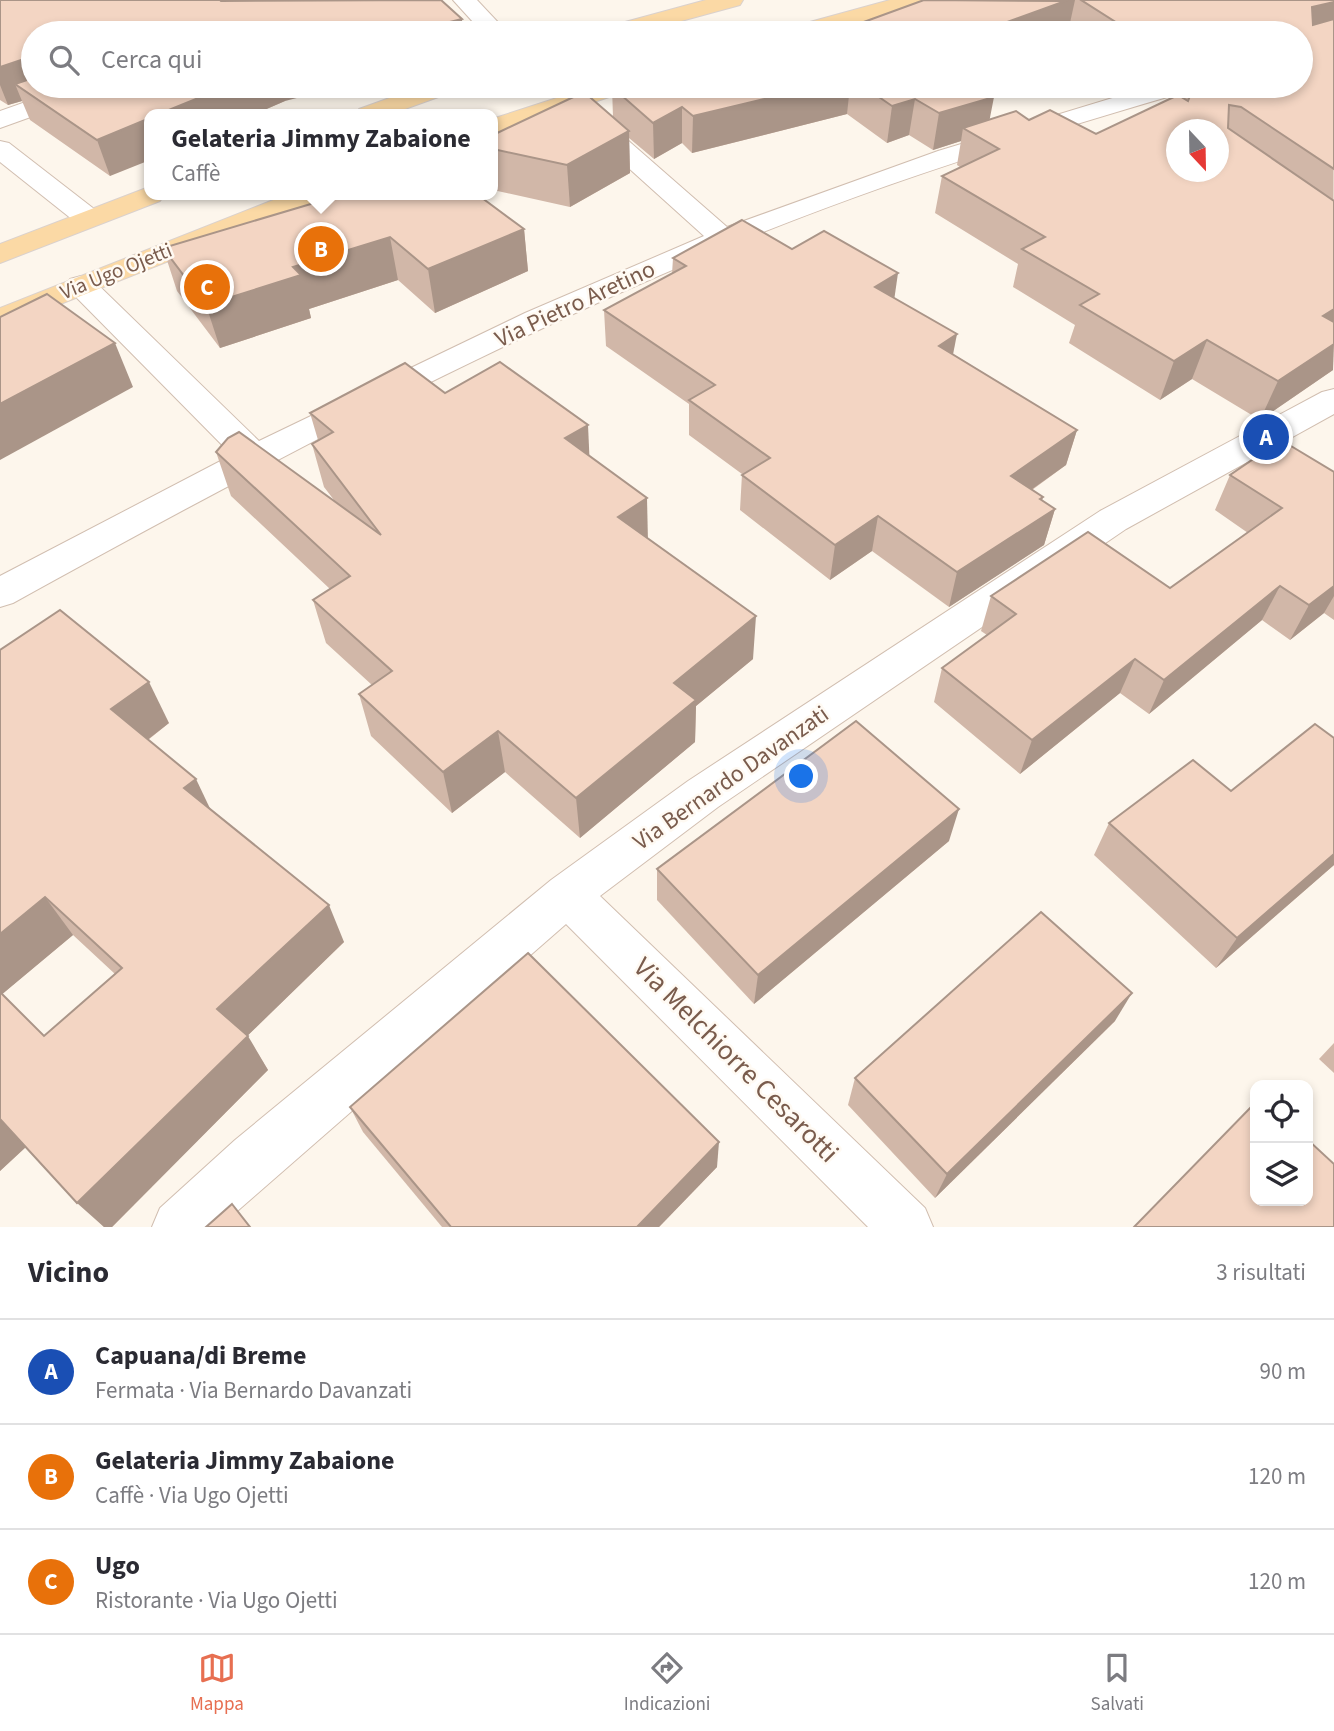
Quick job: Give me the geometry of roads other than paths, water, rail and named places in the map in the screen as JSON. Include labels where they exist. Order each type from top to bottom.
[{"type":"main road","points":[[655,21],[732,0]]},
{"type":"main road","points":[[840,21],[916,0]]},
{"type":"main road","points":[[383,109],[413,98]]},
{"type":"main road","points":[[498,126],[580,98]]},
{"type":"main road","points":[[0,254],[144,197]]},
{"type":"main road","name":"Via Ugo Ojetti","points":[[0,319],[297,200]]},
{"type":"street","points":[[464,0],[484,21]]},
{"type":"street","points":[[0,120],[61,98]]},
{"type":"street","name":"Via Pietro Aretino","points":[[0,593],[256,459],[509,334],[723,239],[1111,98]]},
{"type":"street","points":[[1140,98],[1167,117]]},
{"type":"street","points":[[568,102],[723,239]]},
{"type":"street","points":[[0,149],[88,218]]},
{"type":"street","points":[[81,285],[256,459]]},
{"type":"street","name":"Via Bernardo Davanzati","points":[[179,1227],[254,1159],[567,894],[703,794],[1060,553],[1158,495],[1334,400]]},
{"type":"street","name":"Via Melchiorre Cesarotti","points":[[567,894],[906,1227]]},
{"type":"place","name":"Gelateria Jimmy Zabaione","points":[[321,249]]},
{"type":"place","name":"Ugo","points":[[207,287]]},
{"type":"place","name":"Capuana/di Breme","points":[[1266,437]]}]
